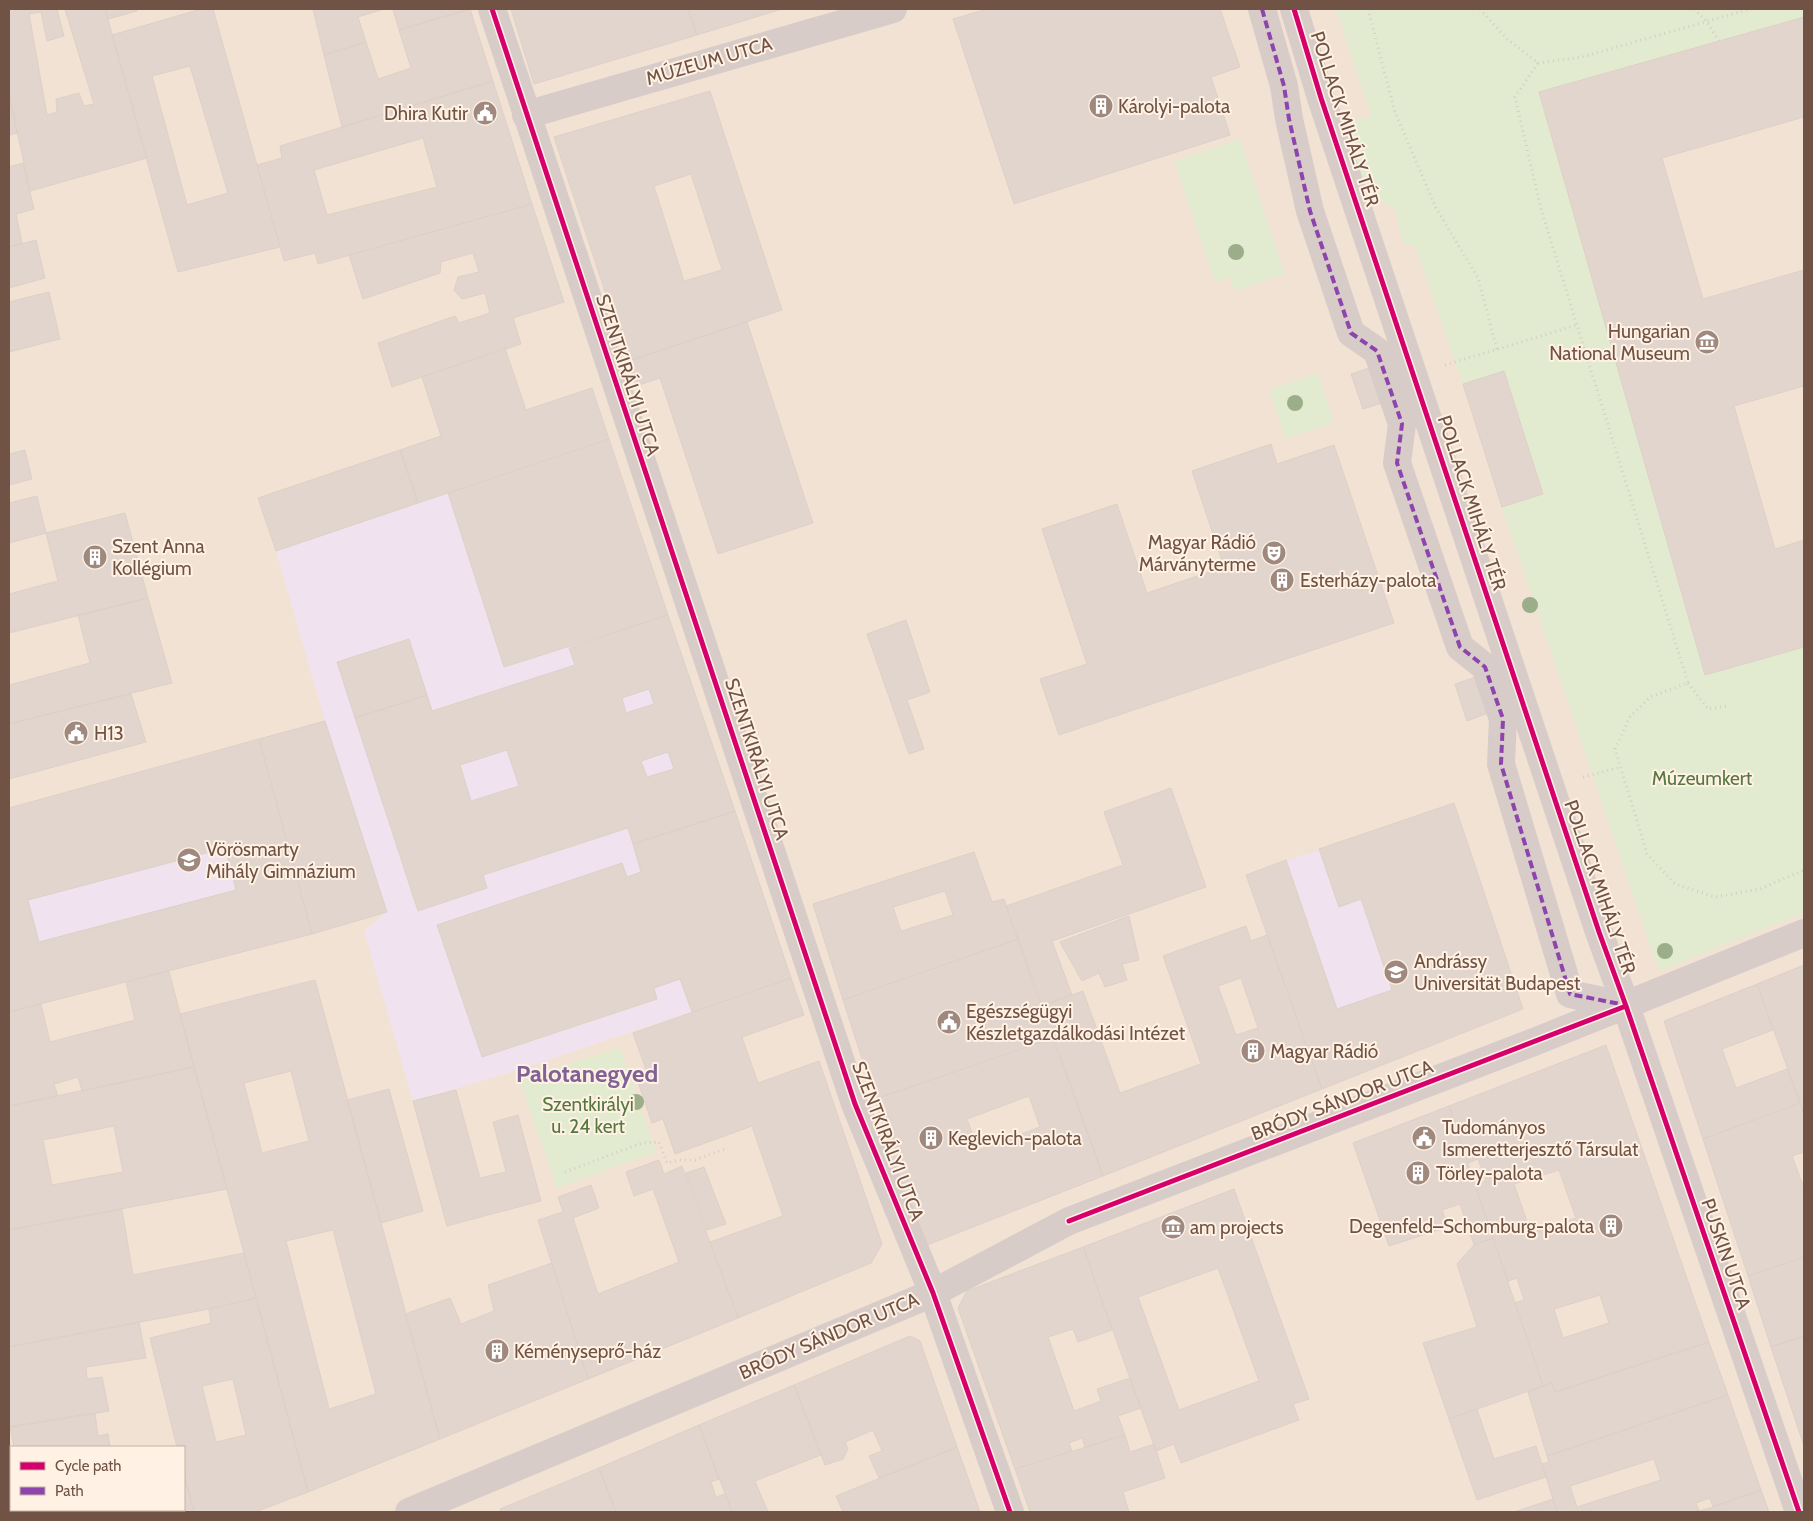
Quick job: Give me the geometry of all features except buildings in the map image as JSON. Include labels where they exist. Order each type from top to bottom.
[{"type":"street","name":"SZENTKIRÁLYI UTCA","points":[[492,9],[855,1104],[933,1293],[1010,1512]]},
{"type":"street","name":"MÚZEUM UTCA","points":[[526,115],[892,9]]},
{"type":"street","name":"POLLACK MIHÁLY TÉR","points":[[1262,9],[1284,86],[1289,119],[1310,211],[1351,333],[1377,351],[1402,424],[1397,463],[1460,647],[1485,667],[1504,719],[1501,764],[1570,994],[1626,1006]]},
{"type":"street","name":"POLLACK MIHÁLY TÉR","points":[[1294,9],[1324,107],[1550,786],[1626,1006]]},
{"type":"street","name":"BRÓDY SÁNDOR UTCA","points":[[409,1512],[933,1293],[1069,1221],[1626,1006],[1804,933]]},
{"type":"street","name":"PUSKIN UTCA","points":[[1626,1006],[1798,1512]]},
{"type":"path","points":[[1368,9],[1395,112],[1436,208],[1478,278],[1497,350]]},
{"type":"path","points":[[1480,9],[1507,39],[1538,63],[1582,57],[1750,9]]},
{"type":"path","points":[[1694,9],[1707,22],[1720,41]]},
{"type":"path","points":[[1538,63],[1515,97],[1541,209],[1688,682],[1708,709],[1727,706]]},
{"type":"path","points":[[1414,377],[1444,365],[1577,325]]},
{"type":"path","points":[[1688,682],[1650,697],[1630,717],[1615,749],[1647,854],[1675,884],[1715,898],[1760,889],[1804,870]]},
{"type":"path","points":[[1550,786],[1620,767]]},
{"type":"path","points":[[565,1172],[642,1143],[658,1142],[667,1163],[679,1160],[695,1160],[725,1149]]},
{"type":"shaded area","points":[[9,9],[1804,9],[1804,1512],[9,1512]]},
{"type":"shaded area","points":[[609,439],[791,978],[515,1071],[413,1101],[364,931],[386,912],[312,934],[9,1012],[9,808],[325,721],[276,551]]},
{"type":"shaded area","name":"Andrássy Universität Budapest","points":[[1454,803],[1523,1009],[1322,1089],[1246,875]]},
{"type":"green space","name":"Múzeumkert","points":[[1336,9],[1804,9],[1804,17],[1539,93],[1705,675],[1804,647],[1804,913],[1659,971],[1502,507],[1543,494],[1504,371],[1463,384],[1415,246],[1403,244],[1395,209],[1379,200],[1374,182],[1353,171],[1347,148],[1354,119],[1372,118]]},
{"type":"green space","points":[[1240,139],[1285,274],[1235,291],[1230,277],[1215,282],[1174,161]]},
{"type":"green space","points":[[1318,373],[1334,423],[1285,439],[1269,390]]},
{"type":"green space","name":"Szentkirályi u. 24 kert","points":[[620,1048],[656,1152],[557,1188],[519,1079]]},
{"type":"marked path","points":[[1262,9],[1284,86],[1289,119],[1310,211],[1351,333],[1377,351],[1402,424],[1397,463],[1460,647],[1485,667],[1503,719],[1501,764],[1570,994],[1625,1005]]},
{"type":"cycle path","points":[[492,9],[855,1104],[933,1293],[1010,1512]]},
{"type":"cycle path","points":[[1294,9],[1321,98],[1599,932],[1799,1512]]},
{"type":"cycle path","points":[[1069,1221],[1626,1006]]},
{"type":"place","name":"Károlyi-palota","points":[[1101,106]]},
{"type":"place","name":"Dhira Kutir","points":[[485,113]]},
{"type":"place","name":"Hungarian National Museum","points":[[1707,342]]},
{"type":"place","name":"Magyar Rádió Márványterme","points":[[1274,553]]},
{"type":"place","name":"Szent Anna Kollégium","points":[[95,557]]},
{"type":"place","name":"Esterházy-palota","points":[[1282,580]]},
{"type":"place","name":"H13","points":[[76,733]]},
{"type":"place","name":"Vörösmarty Mihály Gimnázium","points":[[189,860]]},
{"type":"place","name":"Andrássy Universität Budapest","points":[[1396,972]]},
{"type":"place","name":"Egészségügyi Készletgazdálkodási Intézet","points":[[949,1022]]},
{"type":"place","name":"Magyar Rádió","points":[[1253,1051]]},
{"type":"place","name":"Keglevich-palota","points":[[931,1138]]},
{"type":"place","name":"Tudományos Ismeretterjesztő Társulat","points":[[1424,1138]]},
{"type":"place","name":"Törley-palota","points":[[1418,1173]]},
{"type":"place","name":"Degenfeld–Schomburg-palota","points":[[1611,1226]]},
{"type":"place","name":"am projects","points":[[1173,1227]]},
{"type":"place","name":"Kéményseprő-ház","points":[[497,1351]]},
{"type":"district","name":"Palotanegyed","points":[[587,1073]]}]
